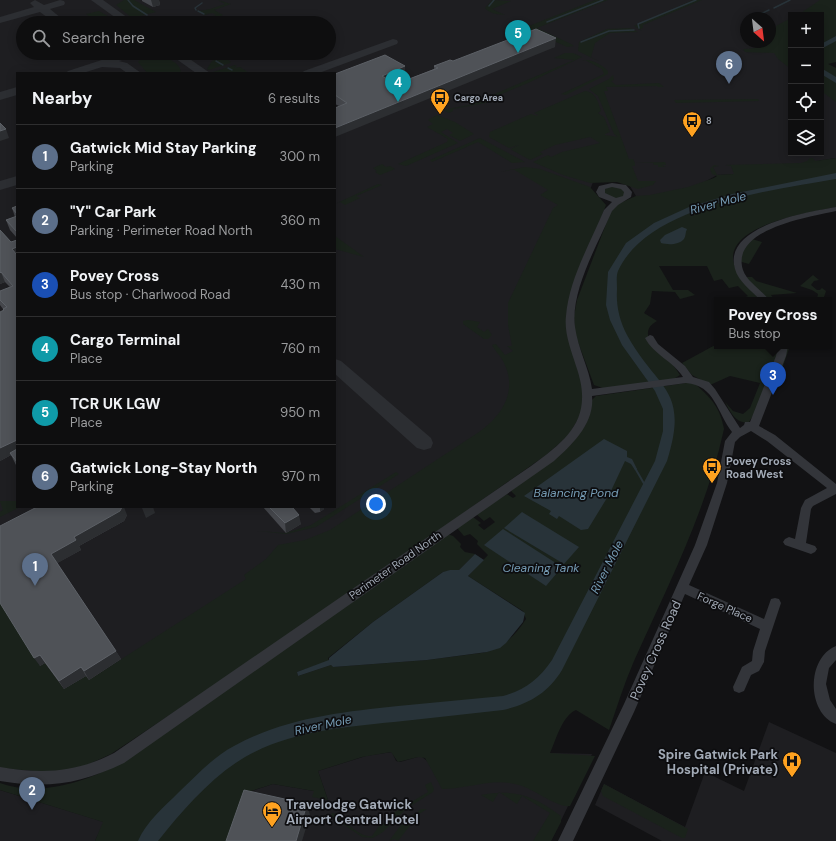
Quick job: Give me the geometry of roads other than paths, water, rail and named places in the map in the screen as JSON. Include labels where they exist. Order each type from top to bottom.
[{"type":"street","points":[[615,185],[623,187],[628,191],[628,195],[624,199],[614,204],[608,210],[606,200],[600,192],[602,187],[615,185]]},
{"type":"street","points":[[602,196],[611,200],[624,199]]},
{"type":"street","points":[[762,297],[741,274],[738,267],[736,260],[743,243],[756,233],[774,225],[836,209]]},
{"type":"street","name":"Perimeter Road North","points":[[0,774],[30,780],[72,777],[97,769],[129,752],[561,448],[573,437],[584,422],[589,405],[588,393],[572,338],[570,316],[572,303],[608,210]]},
{"type":"street","points":[[650,338],[654,346],[682,368],[690,380]]},
{"type":"street","points":[[588,393],[690,380],[701,383],[714,394],[736,430],[752,424],[781,356],[782,349]]},
{"type":"street","points":[[752,424],[835,489],[809,503],[806,508],[800,545]]},
{"type":"street","name":"Povey Cross Road","points":[[565,841],[629,708],[683,588],[711,520],[722,483],[730,442],[736,430]]},
{"type":"street","name":"Forge Place","points":[[683,588],[768,627]]},
{"type":"street","points":[[739,687],[746,671],[755,667],[758,662],[759,651],[775,603]]},
{"type":"street","points":[[836,652],[824,663],[820,684],[821,695],[825,706],[836,718]]},
{"type":"water","points":[[682,227],[687,229],[685,238],[682,241],[673,244],[661,243],[660,240],[665,235]]},
{"type":"water","name":"Balancing Pond","points":[[604,439],[627,451],[627,457],[632,459],[637,469],[635,470],[631,464],[625,461],[610,493],[588,529],[581,530],[559,516],[557,519],[549,514],[551,511],[524,496]]},
{"type":"water","name":"Cleaning Tank","points":[[522,512],[579,547],[564,564],[504,528]]},
{"type":"water","name":"Cleaning Tank","points":[[503,529],[562,567],[546,586],[484,545]]},
{"type":"water","points":[[475,554],[484,560],[468,576],[525,613],[523,622],[500,648],[487,652],[427,660],[333,667],[331,665],[298,676],[297,672],[329,660],[329,658],[373,622],[443,572],[459,570]]},
{"type":"waterway","points":[[128,0],[133,6],[147,15]]},
{"type":"waterway","points":[[489,6],[494,0]]},
{"type":"waterway","points":[[547,22],[603,0]]},
{"type":"waterway","points":[[639,28],[638,24],[696,0]]},
{"type":"waterway","points":[[774,8],[790,0]]},
{"type":"waterway","points":[[196,10],[195,8],[202,3]]},
{"type":"waterway","points":[[765,12],[769,10]]},
{"type":"waterway","points":[[198,11],[204,14]]},
{"type":"waterway","points":[[581,42],[609,31],[634,30]]},
{"type":"waterway","name":"River Mole","points":[[824,45],[836,38]]},
{"type":"waterway","points":[[216,61],[223,65]]},
{"type":"waterway","points":[[228,68],[232,70]]},
{"type":"waterway","name":"River Mole","points":[[824,72],[836,81]]},
{"type":"waterway","name":"River Mole","points":[[147,841],[166,817],[209,774],[239,752],[276,735],[304,727],[340,720],[503,703],[520,698],[541,685],[557,665],[661,461],[669,431],[670,416],[667,401],[627,345],[615,320],[611,305],[613,272],[629,245],[657,225],[693,209],[732,197],[836,176]]},
{"type":"waterway","points":[[635,468],[646,487]]},
{"type":"place","name":"TCR UK LGW","points":[[518,53]]},
{"type":"place","name":"Gatwick Long-Stay North","points":[[729,84]]},
{"type":"place","name":"Cargo Terminal","points":[[398,102]]},
{"type":"place","name":"Cargo Area","points":[[440,115]]},
{"type":"place","name":"8","points":[[692,138]]},
{"type":"place","name":"Povey Cross","points":[[773,395]]},
{"type":"place","name":"Povey Cross Road West","points":[[712,484]]},
{"type":"place","name":"Gatwick Mid Stay Parking","points":[[35,586]]},
{"type":"place","name":"Spire Gatwick Park Hospital (Private)","points":[[792,778]]},
{"type":"place","name":"\"Y\" Car Park","points":[[32,810]]},
{"type":"place","name":"Travelodge Gatwick Airport Central Hotel","points":[[272,828]]}]
